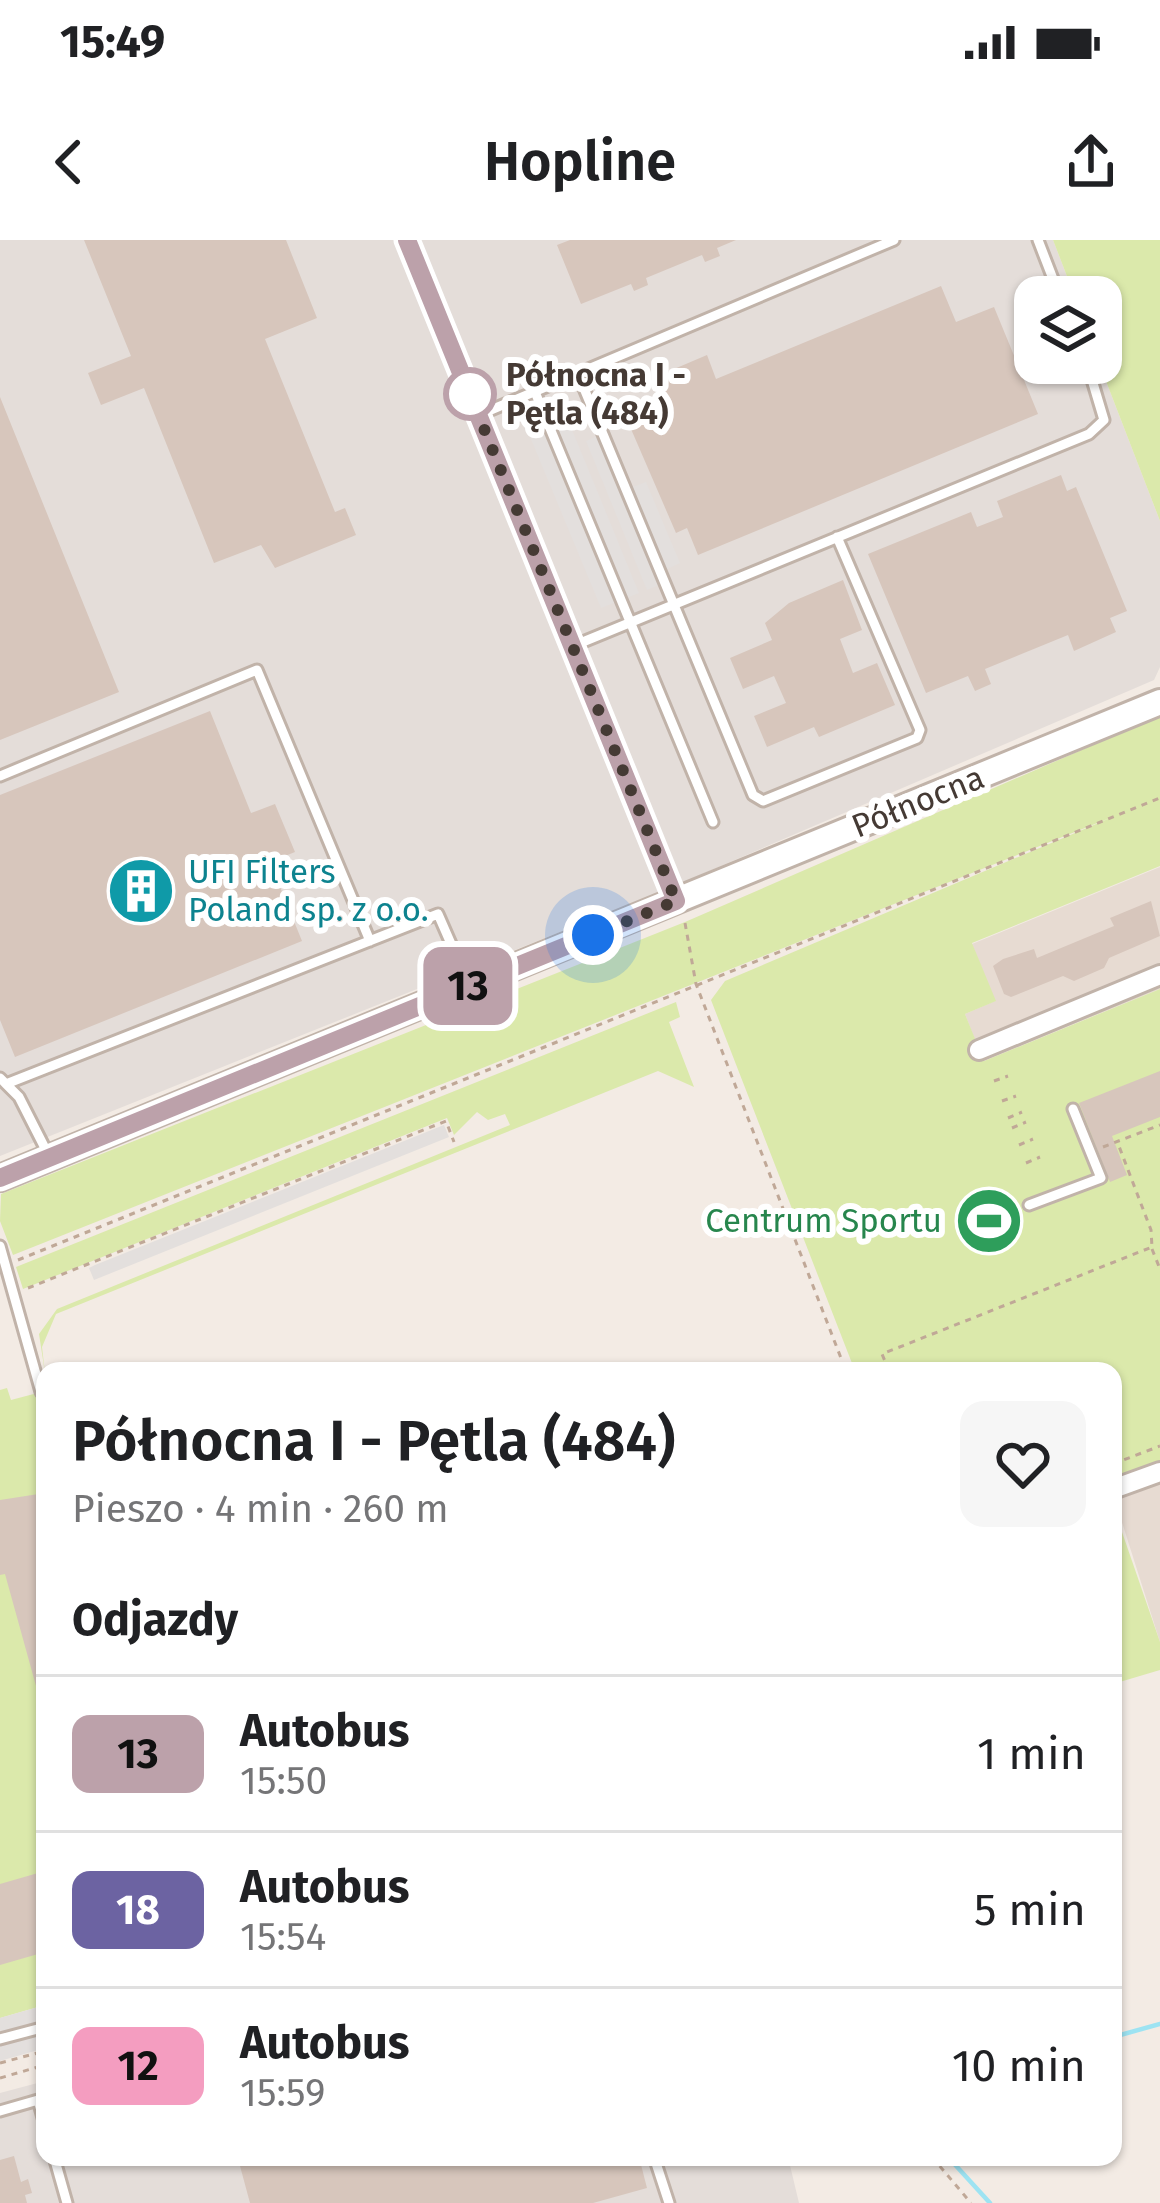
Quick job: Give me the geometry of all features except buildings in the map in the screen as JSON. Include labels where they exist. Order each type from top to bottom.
[{"type":"street","points":[[407,240],[676,901]]},
{"type":"street","name":"Północna","points":[[0,1178],[1160,702]]},
{"type":"street","points":[[979,1050],[1160,975]]},
{"type":"street","points":[[1122,1486],[1160,1472]]},
{"type":"lane","points":[[478,415],[894,240]]},
{"type":"lane","points":[[1038,240],[1052,276]]},
{"type":"lane","points":[[578,374],[753,796],[763,801],[917,738],[920,730],[838,537]]},
{"type":"lane","points":[[573,646],[1099,428],[1103,410],[1094,384]]},
{"type":"lane","points":[[535,392],[713,822]]},
{"type":"lane","points":[[0,776],[257,670],[370,941]]},
{"type":"lane","points":[[50,1158],[20,1097],[3,1081],[438,914],[469,986]]},
{"type":"lane","points":[[1029,1205],[1101,1178],[1073,1109]]},
{"type":"lane","points":[[0,1246],[36,1375]]},
{"type":"lane","points":[[0,2039],[36,2029]]},
{"type":"lane","points":[[0,2111],[36,2100]]},
{"type":"lane","points":[[57,2166],[67,2203]]},
{"type":"lane","points":[[657,2166],[670,2203]]},
{"type":"path","points":[[7,1265],[1160,798]]},
{"type":"path","points":[[676,901],[696,984],[843,1362]]},
{"type":"path","points":[[994,1082],[1008,1076]]},
{"type":"path","points":[[1002,1101],[1016,1096]]},
{"type":"path","points":[[1008,1118],[1022,1112]]},
{"type":"path","points":[[12,1294],[446,1121],[454,1142]]},
{"type":"path","points":[[1012,1128],[1026,1122]]},
{"type":"path","points":[[1090,1152],[1160,1124]]},
{"type":"path","points":[[1019,1145],[1033,1139]]},
{"type":"path","points":[[1117,1141],[1151,1230],[1160,1269]]},
{"type":"path","points":[[1026,1162],[1040,1157]]},
{"type":"path","points":[[885,1362],[882,1354],[1152,1247]]},
{"type":"path","points":[[1122,1461],[1160,1446]]},
{"type":"path","points":[[0,2063],[36,2053]]},
{"type":"path","points":[[0,2078],[36,2068]]},
{"type":"path","points":[[940,2166],[971,2203]]},
{"type":"shaded area","points":[[0,240],[1053,240],[1067,276],[1014,276],[1014,384],[1107,384],[1160,521],[1160,667],[1154,680],[672,887],[0,1156]]},
{"type":"shaded area","points":[[566,415],[639,593],[601,608],[528,432]]},
{"type":"shaded area","points":[[604,433],[628,489],[646,482],[680,563],[663,571],[667,582],[647,590],[586,441]]},
{"type":"shaded area","points":[[1160,867],[1160,989],[983,1061],[965,1014],[995,1001],[972,944]]},
{"type":"shaded area","points":[[444,1125],[449,1137],[94,1280],[89,1268],[95,1265]]},
{"type":"shaded area","points":[[1160,1478],[1160,1642],[1122,1522],[1122,1491]]},
{"type":"shaded area","points":[[36,2008],[36,2051],[0,2061],[0,2018]]},
{"type":"shaded area","points":[[36,2083],[36,2166],[790,2166],[799,2203],[0,2203],[0,2093]]},
{"type":"green space","points":[[1053,240],[1160,240],[1160,521],[1107,384],[1122,384],[1122,276],[1067,276]]},
{"type":"green space","points":[[1160,716],[1160,866],[972,943],[996,1001],[965,1014],[984,1061],[1160,989],[1160,1463],[1122,1477],[1122,1362],[852,1362],[711,1000],[725,981],[1115,816],[13,1255],[0,1221],[1,1194],[685,922]]},
{"type":"green space","points":[[676,1002],[680,1017],[669,1022],[694,1087],[658,1071],[56,1314],[42,1347],[44,1362],[39,1334],[57,1309],[510,1125],[505,1114],[488,1120],[477,1112],[454,1135],[447,1118],[23,1289],[16,1267]]},
{"type":"green space","points":[[7,1388],[11,1400],[36,1393],[36,2008],[0,2018],[0,1390]]},
{"type":"green space","points":[[1122,1532],[1160,1642],[1160,1670],[1122,1681]]},
{"type":"waterway","points":[[1122,2035],[1160,2024]]},
{"type":"waterway","points":[[956,2166],[990,2203]]},
{"type":"bus line","name":"13","points":[[0,1178],[676,901],[407,240]]},
{"type":"place","name":"Północna I - Pętla (484)","points":[[470,394]]},
{"type":"place","name":"UFI Filters Poland sp. z o.o.","points":[[141,891]]},
{"type":"place","name":"Centrum Sportu","points":[[989,1221]]},
{"type":"route","points":[[470,394],[465,382],[676,901],[593,935]]}]
